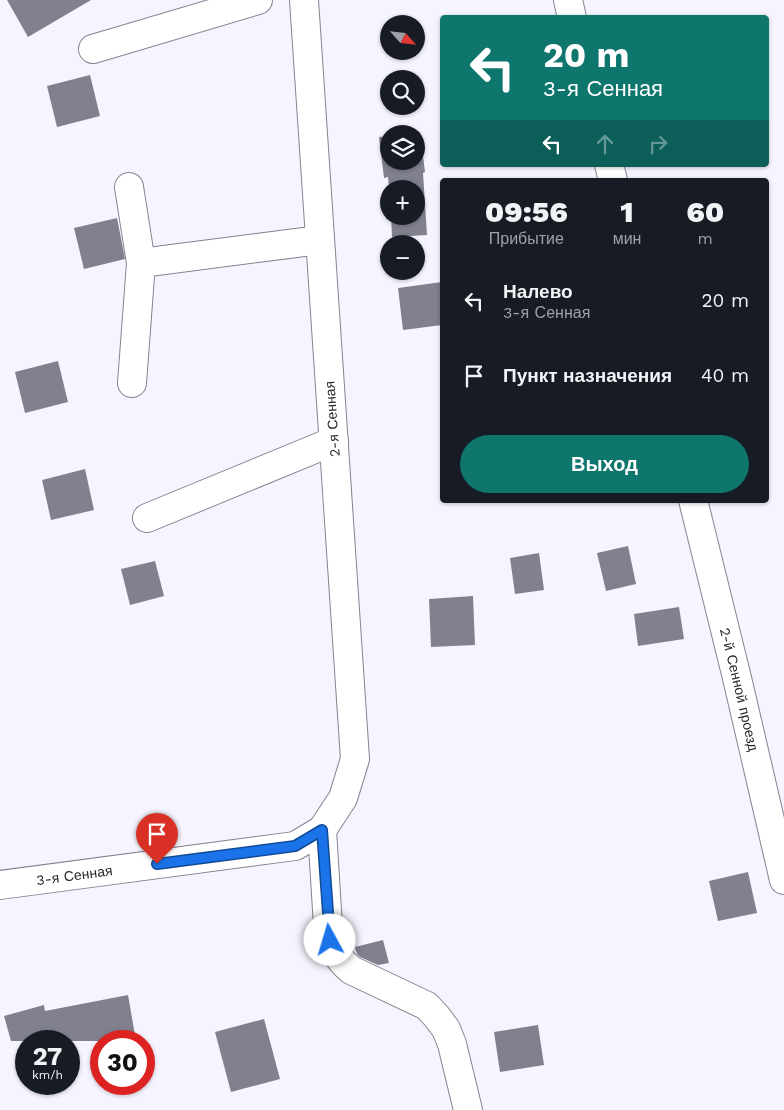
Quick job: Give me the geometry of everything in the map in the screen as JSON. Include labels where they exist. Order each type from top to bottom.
[{"type":"street","points":[[93,49],[258,0]]},
{"type":"street","name":"2-я Сенная","points":[[304,0],[356,759],[343,798],[322,830]]},
{"type":"street","points":[[568,0],[571,15]]},
{"type":"street","points":[[129,187],[141,262],[132,383]]},
{"type":"street","points":[[141,262],[320,240]]},
{"type":"street","points":[[147,518],[334,440]]},
{"type":"street","name":"2-й Сенной проезд","points":[[693,503],[737,678],[784,880]]},
{"type":"street","points":[[322,830],[328,926],[334,951],[341,962],[351,970],[427,1006],[438,1017],[446,1029],[452,1044],[468,1110]]},
{"type":"street","name":"3-я Сенная","points":[[0,885],[295,846],[322,830]]},
{"type":"building","points":[[7,0],[91,0],[28,37]]},
{"type":"building","points":[[90,75],[100,116],[57,127],[47,86]]},
{"type":"building","points":[[383,170],[425,170],[423,180],[388,180],[388,177],[384,178]]},
{"type":"building","points":[[425,204],[427,235],[392,235],[391,225],[425,225]]},
{"type":"building","points":[[117,218],[125,259],[84,269],[74,228]]},
{"type":"building","points":[[440,282],[440,325],[403,330],[398,288]]},
{"type":"building","points":[[58,361],[68,402],[25,413],[15,372]]},
{"type":"building","points":[[85,469],[94,510],[51,520],[42,480]]},
{"type":"building","points":[[628,546],[636,584],[606,591],[597,553]]},
{"type":"building","points":[[539,553],[544,590],[515,594],[510,558]]},
{"type":"building","points":[[155,561],[164,596],[130,605],[121,569]]},
{"type":"building","points":[[473,596],[475,645],[431,647],[429,599]]},
{"type":"building","points":[[679,607],[684,639],[638,646],[634,614]]},
{"type":"building","points":[[748,872],[757,913],[718,921],[709,881]]},
{"type":"building","points":[[383,940],[389,963],[378,965],[357,954],[355,947]]},
{"type":"building","points":[[128,995],[134,1030],[90,1030],[90,1041],[80,1041],[80,1030],[15,1030],[15,1041],[11,1041],[4,1016],[44,1005],[45,1011]]},
{"type":"building","points":[[264,1019],[280,1079],[231,1092],[215,1032]]},
{"type":"building","points":[[538,1025],[544,1065],[500,1072],[494,1032]]},
{"type":"route","points":[[157,864],[295,846],[322,830],[330,940]]}]
